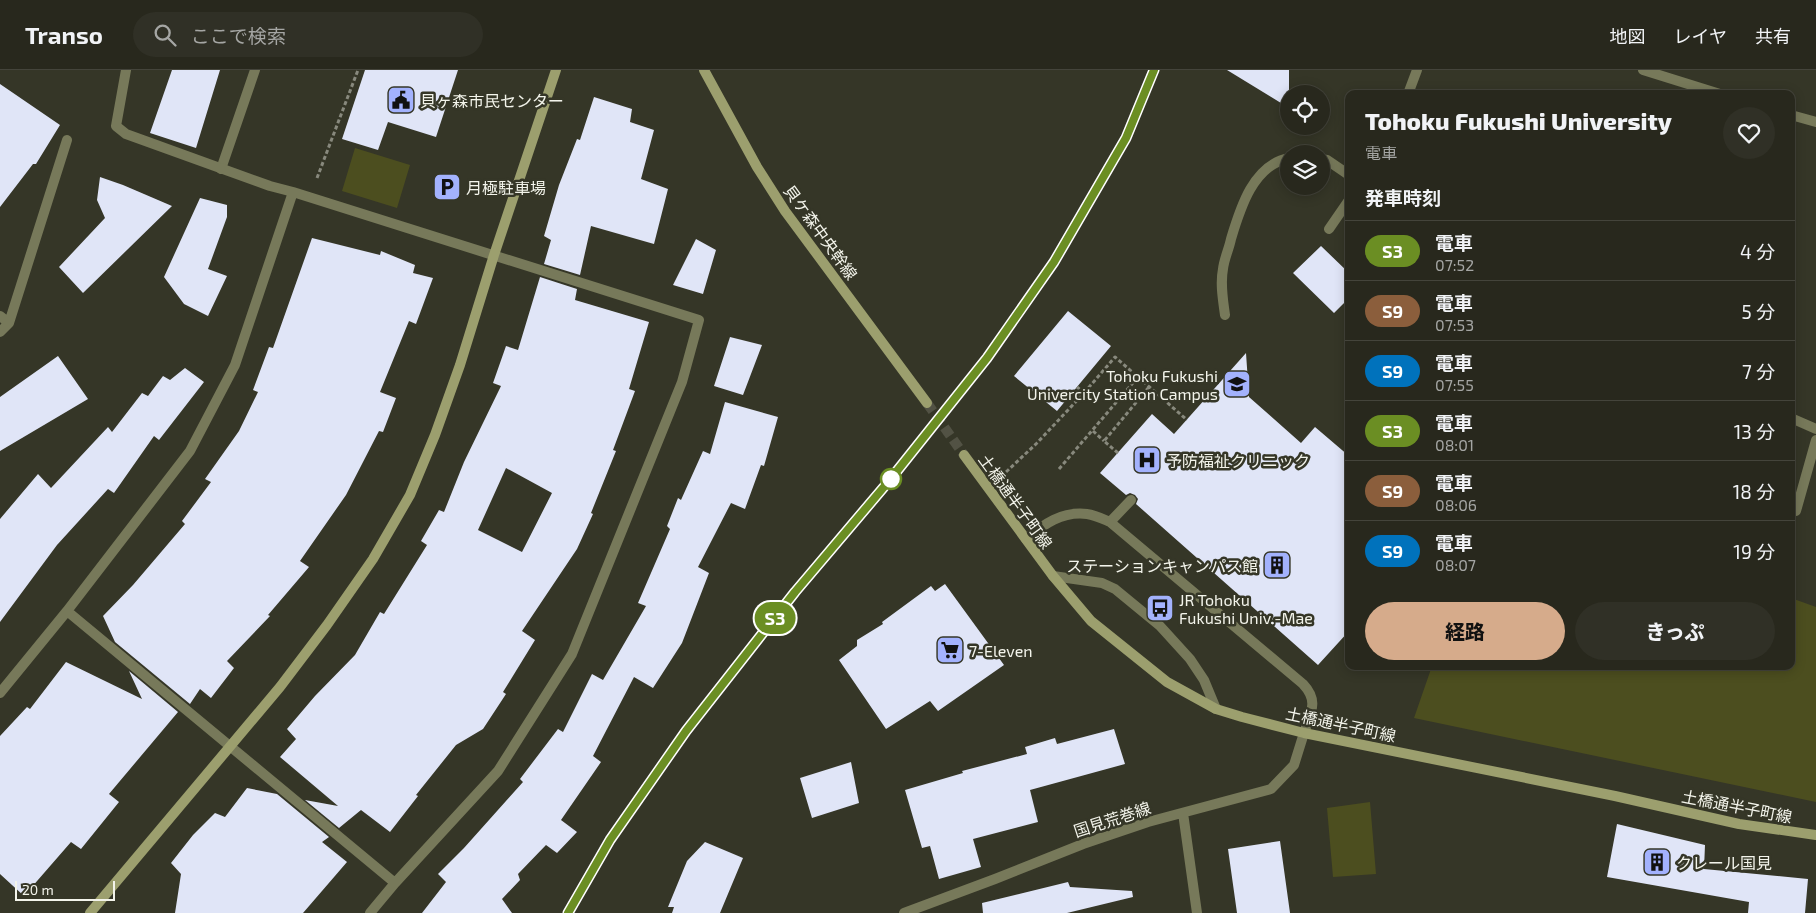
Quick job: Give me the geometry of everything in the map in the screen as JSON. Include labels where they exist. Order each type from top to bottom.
[{"type":"street","points":[[126,70],[116,126],[126,134],[270,186],[699,320],[682,382],[572,654],[498,770],[395,882],[370,913]]},
{"type":"street","points":[[221,169],[254,70]]},
{"type":"street","points":[[90,913],[280,687],[373,559],[410,494],[445,409],[556,70]]},
{"type":"street","name":"貝ケ森中央幹線","points":[[704,70],[757,167],[785,211],[927,403]]},
{"type":"street","points":[[1410,90],[1417,70]]},
{"type":"street","points":[[1643,70],[1707,90]]},
{"type":"street","points":[[1795,116],[1816,122]]},
{"type":"street","points":[[0,332],[9,323],[66,140]]},
{"type":"street","points":[[1225,316],[1222,286],[1223,268],[1240,211],[1252,185],[1270,166],[1280,160]]},
{"type":"street","points":[[1330,162],[1345,172]]},
{"type":"street","points":[[0,692],[67,611],[190,451],[235,365],[293,192]]},
{"type":"street","points":[[1329,229],[1345,206]]},
{"type":"street","points":[[0,316],[9,323]]},
{"type":"street","points":[[1795,420],[1816,429]]},
{"type":"street","points":[[1796,510],[1816,440]]},
{"type":"street","name":"土橋通半子町線","points":[[964,455],[1052,576],[1091,620],[1167,682],[1216,708],[1242,717],[1304,733],[1595,792],[1739,824],[1816,835]]},
{"type":"street","points":[[1026,539],[1045,524],[1068,514],[1089,514],[1110,522],[1131,500]]},
{"type":"street","name":"国見荒巻線","points":[[904,913],[995,880],[1083,844],[1183,813],[1271,789],[1294,765],[1314,703],[1310,692],[1303,684],[1110,522]]},
{"type":"street","points":[[1052,576],[1102,583],[1115,589],[1160,626],[1190,659],[1204,680],[1216,708]]},
{"type":"street","points":[[67,611],[395,882]]},
{"type":"street","points":[[1183,813],[1197,913]]},
{"type":"path","points":[[310,197],[358,70]]},
{"type":"path","points":[[1006,472],[1037,443],[1115,357],[1187,420]]},
{"type":"path","points":[[1059,469],[1138,378]]},
{"type":"path","points":[[1076,387],[1084,393]]},
{"type":"path","points":[[1104,441],[1149,387]]},
{"type":"path","points":[[1092,431],[1118,453]]},
{"type":"green space","points":[[355,148],[410,165],[397,208],[342,191]]},
{"type":"green space","points":[[1795,599],[1816,607],[1816,802],[1414,718],[1431,670],[1795,670]]},
{"type":"green space","points":[[1370,802],[1376,874],[1333,877],[1327,808]]},
{"type":"building","points":[[172,70],[220,70],[196,148],[150,133]]},
{"type":"building","name":"貝ヶ森市民センター","points":[[365,70],[458,70],[436,137],[388,122],[378,150],[342,139]]},
{"type":"building","points":[[1227,70],[1289,70],[1289,85],[1280,85],[1280,102]]},
{"type":"building","points":[[0,84],[60,125],[36,164],[33,164],[0,207]]},
{"type":"building","points":[[594,97],[632,109],[630,122],[654,130],[641,179],[668,189],[654,244],[591,226],[580,275],[544,264],[551,240],[544,236],[559,185],[577,139],[580,140]]},
{"type":"building","points":[[100,177],[172,206],[83,293],[59,267],[105,218],[97,200]]},
{"type":"building","points":[[200,198],[227,205],[227,217],[208,269],[227,276],[208,316],[184,304],[164,277]]},
{"type":"building","points":[[312,238],[380,255],[381,251],[415,265],[413,273],[433,278],[416,324],[409,321],[380,392],[396,398],[383,432],[379,431],[346,495],[300,561],[309,567],[268,615],[270,616],[227,661],[234,668],[211,698],[200,689],[190,704],[115,642],[103,616],[133,585],[185,524],[182,521],[211,482],[205,479],[239,431],[258,392],[253,390],[269,347],[273,348]]},
{"type":"building","points":[[696,239],[716,250],[703,294],[673,285]]},
{"type":"building","points":[[1321,246],[1345,269],[1345,302],[1334,313],[1293,273]]},
{"type":"building","points":[[540,277],[577,289],[575,300],[649,322],[629,389],[635,391],[613,450],[616,451],[591,513],[593,514],[577,549],[522,631],[535,640],[503,692],[506,694],[483,729],[456,745],[416,795],[418,796],[390,832],[361,810],[339,828],[305,800],[338,806],[280,757],[296,739],[287,729],[315,696],[355,655],[380,612],[384,614],[427,545],[421,541],[439,510],[444,512],[464,462],[501,386],[493,383],[506,346],[518,350]],"holes":[[[506,468],[552,493],[522,552],[478,530]]]},
{"type":"building","points":[[1068,311],[1111,346],[1057,411],[1014,376]]},
{"type":"building","points":[[730,337],[762,345],[743,395],[714,386]]},
{"type":"building","name":"ステーションキャンパス館","points":[[1246,353],[1249,397],[1301,443],[1315,427],[1345,453],[1345,635],[1318,665],[1136,504],[1138,499],[1135,495],[1130,493],[1126,495],[1100,473],[1152,414],[1174,434]]},
{"type":"building","points":[[58,356],[88,399],[0,451],[0,397]]},
{"type":"building","points":[[185,368],[204,382],[159,440],[154,436],[114,493],[108,489],[57,545],[0,622],[0,519],[38,474],[51,488],[108,427],[112,432],[142,393],[148,396],[163,376],[170,380]]},
{"type":"building","points":[[725,402],[778,417],[764,466],[761,465],[745,509],[731,503],[698,567],[709,573],[682,643],[653,688],[634,677],[593,756],[601,762],[561,820],[577,832],[557,853],[546,845],[518,874],[520,880],[502,899],[512,913],[422,913],[446,882],[438,874],[523,782],[520,779],[558,729],[563,732],[592,674],[603,680],[646,606],[638,603],[670,529],[667,526],[678,498],[681,500],[703,451],[710,454]]},
{"type":"building","points":[[945,584],[1004,665],[938,711],[930,701],[886,729],[839,660],[857,646],[857,640],[883,624],[882,622],[931,586],[935,591]]},
{"type":"building","points":[[66,662],[142,699],[129,671],[178,712],[109,794],[119,802],[81,849],[71,842],[24,896],[0,874],[0,736],[27,707],[30,709]]},
{"type":"building","points":[[1114,729],[1125,764],[1030,790],[1038,822],[973,839],[981,867],[939,879],[930,846],[922,848],[905,790],[963,773],[962,771],[1027,754],[1025,747],[1055,738],[1057,744]]},
{"type":"building","points":[[851,762],[859,803],[812,818],[800,778]]},
{"type":"building","points":[[247,788],[277,794],[329,837],[322,842],[347,862],[303,913],[175,913],[181,874],[171,863],[193,835],[215,813],[225,817]]},
{"type":"building","points":[[1617,824],[1705,845],[1704,869],[1808,879],[1805,913],[1748,913],[1749,902],[1607,877]]},
{"type":"building","points":[[1280,841],[1290,913],[1237,913],[1228,849]]},
{"type":"building","points":[[705,842],[743,858],[720,913],[672,913],[674,907],[668,907],[687,861]]},
{"type":"building","points":[[1068,882],[1070,887],[1132,891],[1133,897],[1067,913],[983,913],[982,903]]},
{"type":"tunnel","points":[[927,403],[964,455]]},
{"type":"railway","points":[[568,913],[610,840],[686,731],[795,592],[889,481],[987,358],[1054,262],[1127,138],[1154,70]]},
{"type":"train","name":"S3","points":[[568,913],[610,840],[686,731],[795,592],[889,481],[987,358],[1054,262],[1126,138],[1154,70]]},
{"type":"place","name":"貝ヶ森市民センター","points":[[401,100]]},
{"type":"place","name":"月極駐車場","points":[[447,187]]},
{"type":"place","name":"Tohoku Fukushi Univercity Station Campus","points":[[1237,384]]},
{"type":"place","name":"予防福祉クリニック","points":[[1147,460]]},
{"type":"place","name":"ステーションキャンパス館","points":[[1277,565]]},
{"type":"place","name":"JR Tohoku Fukushi Univ.-Mae","points":[[1160,608]]},
{"type":"place","name":"7-Eleven","points":[[950,650]]},
{"type":"place","name":"クレール国見","points":[[1657,862]]}]
